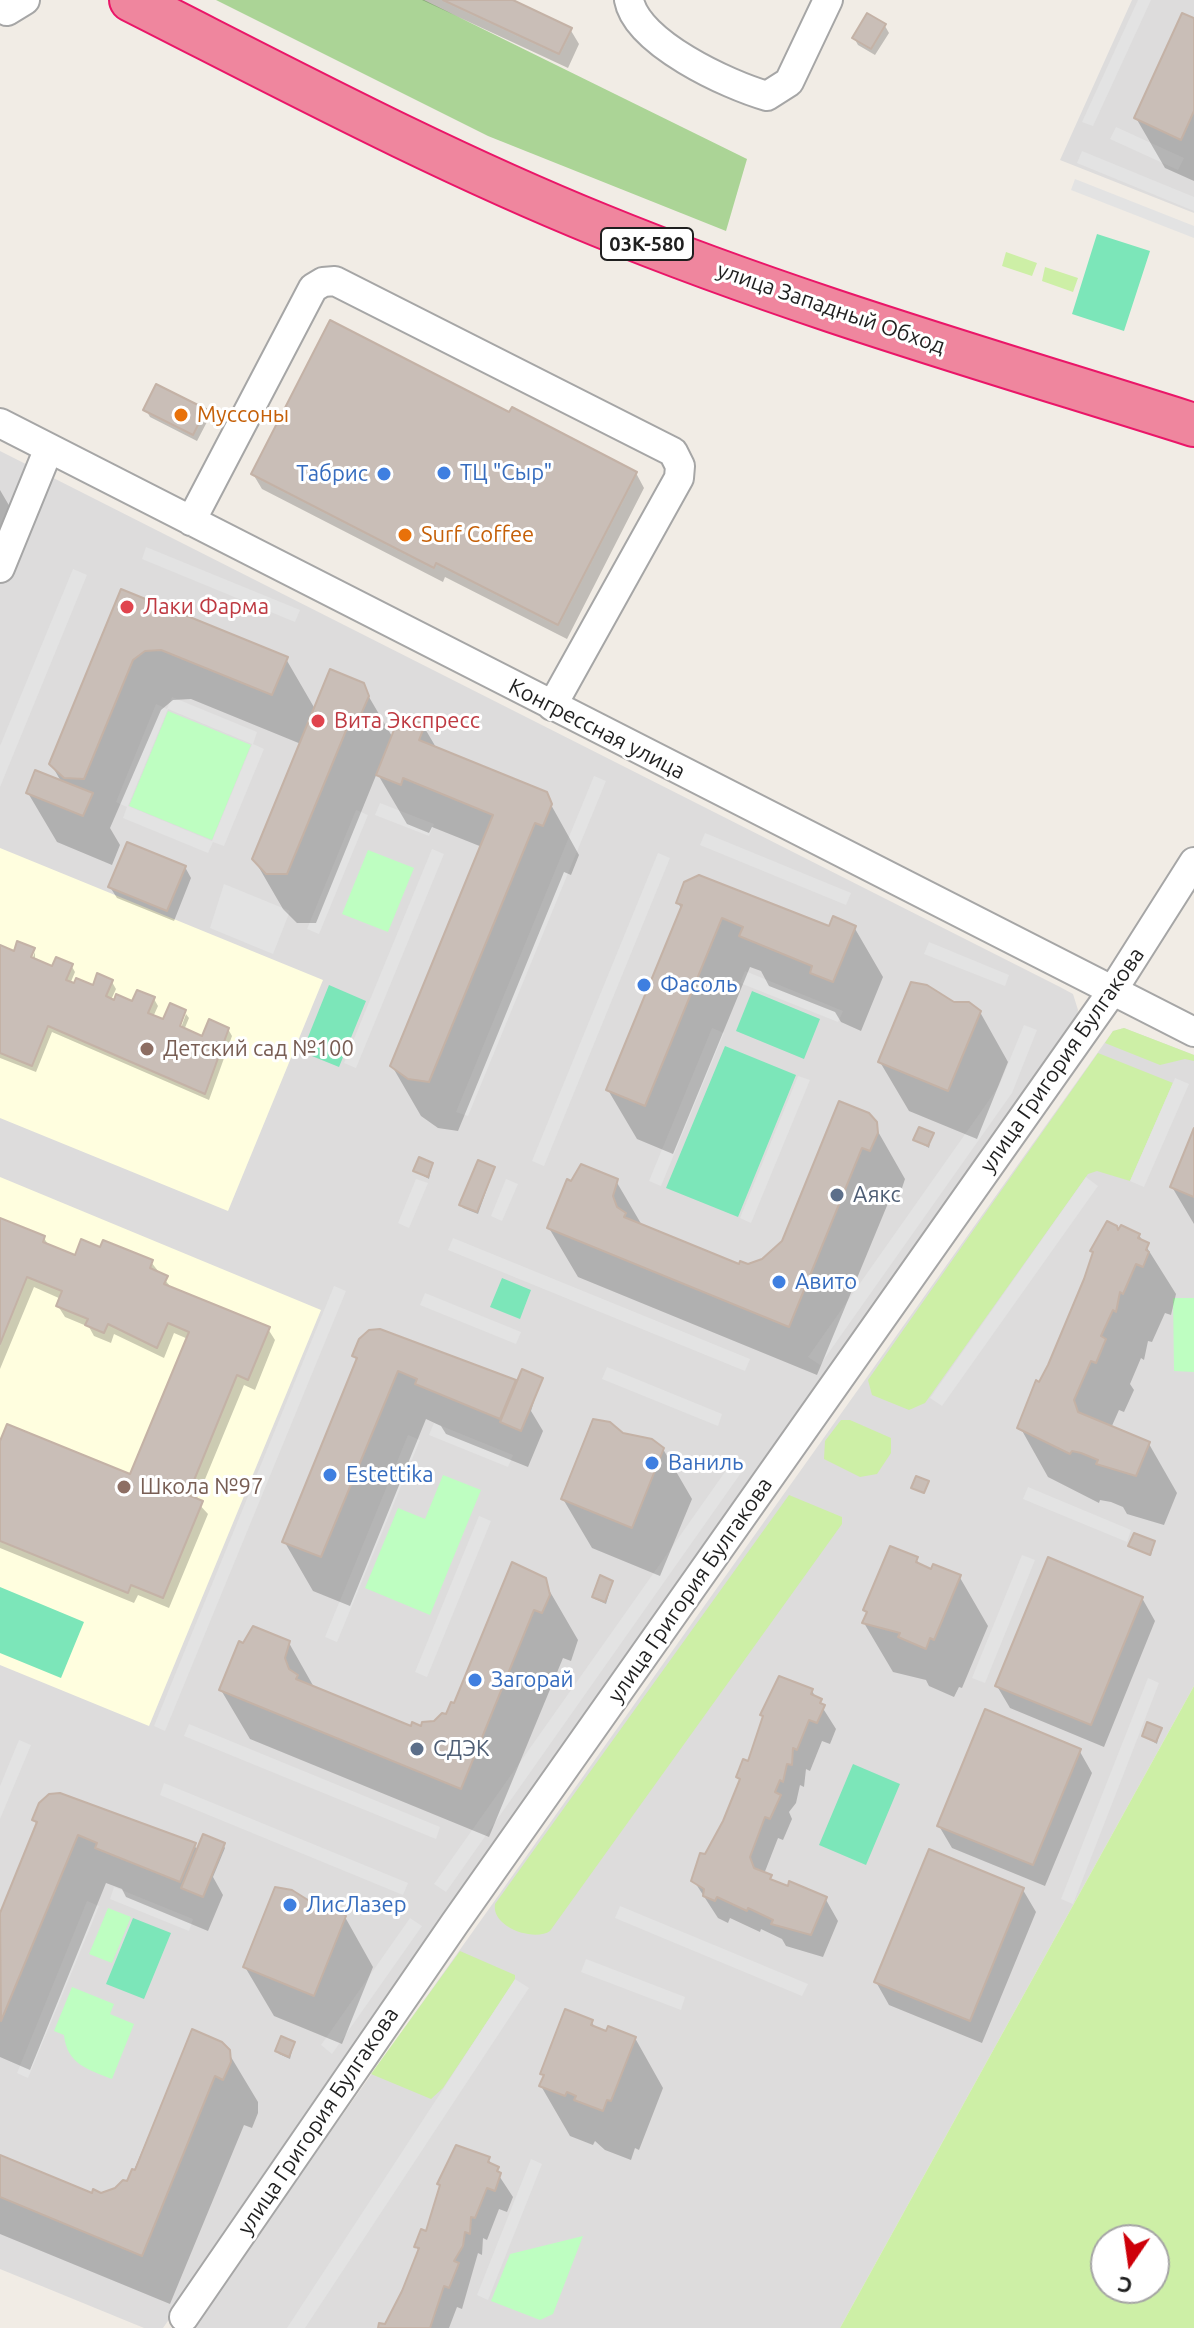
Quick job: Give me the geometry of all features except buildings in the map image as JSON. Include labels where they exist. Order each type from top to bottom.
[{"type":"highway","name":"улица Западный Обход","points":[[131,0],[378,125],[601,226],[894,329],[1194,425]]},
{"type":"highway","name":"улица Западный Обход","points":[[177,0],[454,144],[529,176],[803,279],[1049,366],[1194,410]]},
{"type":"street","points":[[109,0],[369,133],[498,191],[601,226]]},
{"type":"street","points":[[629,0],[648,33],[731,86],[767,96],[789,82],[828,0]]},
{"type":"street","points":[[191,521],[313,288],[323,282],[335,281],[673,452],[680,466],[679,478],[552,706]]},
{"type":"street","name":"Конгрессная улица","points":[[0,423],[1111,993],[1194,1032]]},
{"type":"street","points":[[0,568],[49,448]]},
{"type":"street","name":"улица Григория Булгакова","points":[[184,2317],[455,1923],[1111,993],[1194,862]]},
{"type":"shaded area","points":[[1132,0],[1194,0],[1194,213],[1060,160]]},
{"type":"shaded area","points":[[1138,0],[1151,0],[1093,126],[1082,122]]},
{"type":"shaded area","points":[[1116,127],[1184,158],[1178,170],[1110,139]]},
{"type":"shaded area","points":[[1082,151],[1194,197],[1194,211],[1077,163]]},
{"type":"shaded area","points":[[1075,179],[1194,226],[1194,238],[1071,190]]},
{"type":"shaded area","points":[[0,451],[1060,987],[1073,994],[1078,1010],[1076,1022],[163,2328],[144,2328],[0,2269]]},
{"type":"shaded area","points":[[146,547],[300,610],[295,622],[142,559]]},
{"type":"shaded area","points":[[73,569],[87,575],[0,787],[0,746]]},
{"type":"shaded area","points":[[172,697],[257,732],[253,744],[264,749],[224,846],[213,842],[208,853],[123,818],[127,807],[116,802],[156,704],[167,709]],"holes":[[[168,709],[252,744],[212,841],[128,806]]]},
{"type":"shaded area","points":[[594,776],[606,781],[468,1116],[456,1112]]},
{"type":"shaded area","points":[[380,803],[434,824],[429,836],[375,815]]},
{"type":"shaded area","points":[[356,810],[368,815],[319,934],[307,929]]},
{"type":"shaded area","points":[[705,833],[851,893],[846,905],[700,845]]},
{"type":"shaded area","name":"Детский сад №100","points":[[0,848],[323,980],[228,1211],[0,1118]]},
{"type":"shaded area","points":[[432,849],[444,854],[356,1068],[344,1063]]},
{"type":"shaded area","points":[[658,853],[670,858],[544,1166],[532,1161]]},
{"type":"shaded area","points":[[224,884],[290,911],[273,954],[210,928]]},
{"type":"shaded area","points":[[929,942],[1009,975],[1005,986],[924,954]]},
{"type":"shaded area","points":[[745,971],[843,1011],[838,1022],[740,983]]},
{"type":"shaded area","points":[[1024,1025],[1037,1030],[1012,1093],[820,1365],[808,1357],[999,1086]]},
{"type":"shaded area","points":[[712,1028],[724,1033],[661,1186],[649,1181]]},
{"type":"shaded area","points":[[1124,1028],[1194,1055],[1194,1686],[840,2328],[191,2328],[1113,1031]]},
{"type":"shaded area","points":[[798,1076],[810,1080],[751,1223],[740,1218]]},
{"type":"shaded area","points":[[1175,1078],[1189,1084],[1144,1187],[1130,1181]]},
{"type":"shaded area","name":"Школа №97","points":[[0,1177],[321,1310],[149,1726],[0,1665]]},
{"type":"shaded area","points":[[1086,1177],[1098,1186],[942,1406],[930,1398]]},
{"type":"shaded area","points":[[416,1179],[428,1183],[409,1228],[398,1223]]},
{"type":"shaded area","points":[[506,1179],[518,1184],[502,1221],[491,1216]]},
{"type":"shaded area","points":[[453,1238],[750,1359],[745,1371],[448,1250]]},
{"type":"shaded area","points":[[334,1286],[346,1291],[165,1731],[154,1726]]},
{"type":"shaded area","points":[[425,1293],[521,1332],[516,1344],[420,1305]]},
{"type":"shaded area","points":[[607,1367],[722,1414],[718,1426],[602,1379]]},
{"type":"shaded area","points":[[434,1423],[513,1455],[508,1467],[429,1435]]},
{"type":"shaded area","points":[[408,1435],[420,1440],[337,1642],[325,1637]]},
{"type":"shaded area","points":[[732,1462],[743,1470],[446,1892],[434,1884]]},
{"type":"shaded area","points":[[1028,1487],[1131,1530],[1127,1542],[1023,1499]]},
{"type":"shaded area","points":[[479,1516],[491,1521],[427,1677],[415,1672]]},
{"type":"shaded area","points":[[1022,1555],[1035,1560],[985,1683],[972,1678]]},
{"type":"shaded area","points":[[1148,1678],[1159,1683],[1073,1904],[1061,1899]]},
{"type":"shaded area","points":[[189,1724],[440,1827],[436,1839],[184,1736]]},
{"type":"shaded area","points":[[19,1740],[31,1745],[0,1819],[0,1786]]},
{"type":"shaded area","points":[[164,1783],[408,1883],[403,1895],[160,1795]]},
{"type":"shaded area","points":[[114,1887],[193,1919],[189,1931],[110,1899]]},
{"type":"shaded area","points":[[87,1901],[99,1906],[28,2078],[17,2073]]},
{"type":"shaded area","points":[[620,1906],[808,1984],[802,1996],[615,1918]]},
{"type":"shaded area","points":[[410,1918],[422,1926],[332,2054],[321,2045]]},
{"type":"shaded area","points":[[586,1959],[685,1997],[681,2010],[581,1972]]},
{"type":"shaded area","points":[[515,1979],[529,1988],[305,2328],[287,2328]]},
{"type":"shaded area","points":[[531,2159],[542,2164],[488,2300],[477,2295]]},
{"type":"green space","points":[[216,0],[424,0],[747,159],[726,231],[488,136]]},
{"type":"green space","points":[[1097,234],[1150,251],[1124,331],[1072,314]]},
{"type":"green space","points":[[1006,252],[1037,263],[1032,276],[1002,266]]},
{"type":"green space","points":[[1045,267],[1078,278],[1073,292],[1042,281]]},
{"type":"green space","points":[[168,711],[251,745],[212,840],[129,806]]},
{"type":"green space","points":[[368,850],[414,868],[388,932],[342,914]]},
{"type":"green space","points":[[329,985],[366,1001],[339,1067],[302,1052]]},
{"type":"green space","points":[[752,991],[820,1019],[804,1059],[736,1031]]},
{"type":"green space","points":[[1124,1028],[1194,1055],[1194,1061],[1185,1059],[1160,1065],[1105,1043],[1113,1031]]},
{"type":"green space","points":[[725,1046],[796,1075],[738,1217],[666,1188]]},
{"type":"green space","points":[[1098,1053],[1173,1083],[1130,1181],[1097,1171],[1088,1174],[925,1403],[909,1410],[872,1395],[868,1380]]},
{"type":"green space","points":[[502,1278],[531,1290],[520,1319],[490,1307]]},
{"type":"green space","points":[[1173,1298],[1194,1298],[1194,1372],[1174,1371]]},
{"type":"green space","points":[[841,1420],[850,1420],[891,1438],[891,1453],[877,1474],[860,1477],[824,1459],[825,1441]]},
{"type":"green space","points":[[443,1475],[481,1490],[430,1615],[365,1588],[398,1508],[425,1519]]},
{"type":"green space","points":[[789,1495],[842,1517],[842,1524],[550,1931],[534,1935],[506,1926],[496,1912],[495,1904]]},
{"type":"green space","points":[[0,1587],[84,1622],[61,1678],[0,1653]]},
{"type":"green space","points":[[1194,1686],[1194,2328],[840,2328]]},
{"type":"green space","points":[[853,1764],[900,1784],[866,1865],[819,1845]]},
{"type":"green space","points":[[108,1908],[131,1917],[112,1963],[89,1954]]},
{"type":"green space","points":[[133,1918],[171,1933],[144,1999],[106,1984]]},
{"type":"green space","points":[[460,1951],[515,1975],[515,1980],[443,2088],[431,2099],[371,2074]]},
{"type":"green space","points":[[72,1987],[114,2004],[110,2014],[134,2024],[112,2079],[80,2064],[69,2053],[64,2035],[54,2031]]},
{"type":"green space","points":[[583,2236],[553,2314],[540,2320],[491,2301],[510,2254]]},
{"type":"place","name":"Муссоны","points":[[181,415]]},
{"type":"place","name":"ТЦ \"Сыр\"","points":[[444,473]]},
{"type":"place","name":"Табрис","points":[[384,474]]},
{"type":"place","name":"Surf Coffee","points":[[405,535]]},
{"type":"place","name":"Лаки Фарма","points":[[127,607]]},
{"type":"place","name":"Вита Экспресс","points":[[318,721]]},
{"type":"place","name":"Фасоль","points":[[644,985]]},
{"type":"place","name":"Детский сад №100","points":[[147,1049]]},
{"type":"place","name":"Аякс","points":[[837,1195]]},
{"type":"place","name":"Авито","points":[[779,1282]]},
{"type":"place","name":"Ваниль","points":[[652,1463]]},
{"type":"place","name":"Estettika","points":[[330,1475]]},
{"type":"place","name":"Школа №97","points":[[124,1487]]},
{"type":"place","name":"Загорай","points":[[475,1680]]},
{"type":"place","name":"СДЭК","points":[[417,1749]]},
{"type":"place","name":"ЛисЛазер","points":[[290,1905]]}]
